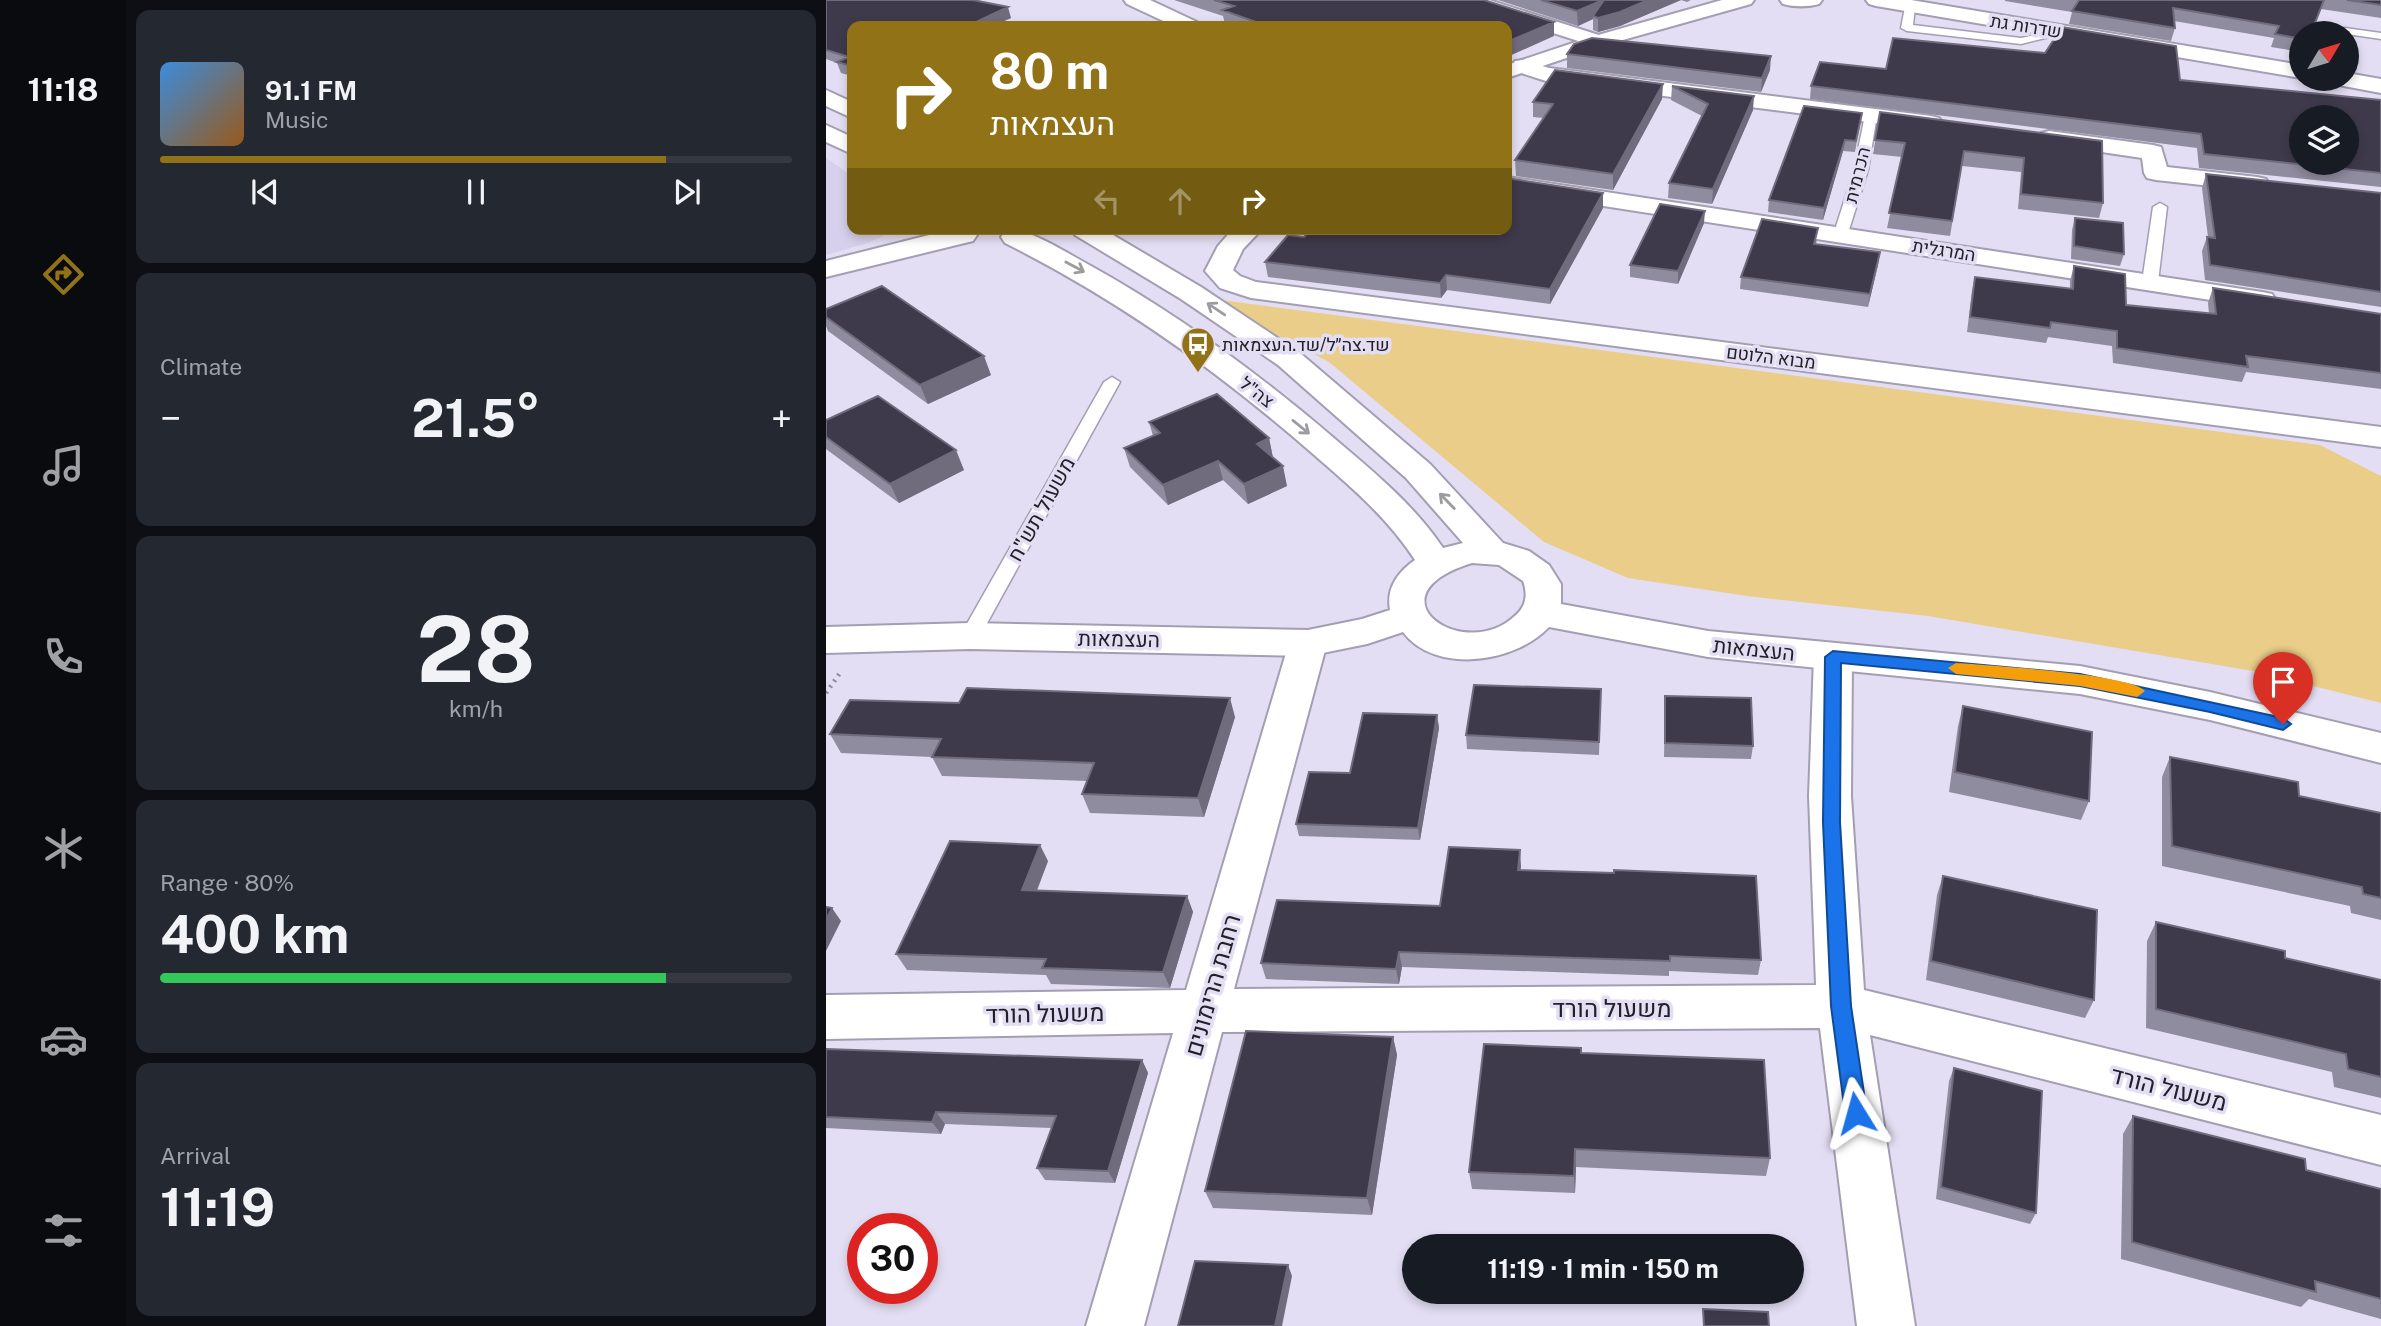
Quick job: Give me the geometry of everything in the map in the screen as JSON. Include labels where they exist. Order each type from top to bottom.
[{"type":"street","points":[[1134,0],[1179,21]]},
{"type":"street","points":[[1469,0],[1598,41]]},
{"type":"street","points":[[1515,69],[1598,41],[1744,0]]},
{"type":"street","points":[[1790,0],[1812,0]]},
{"type":"street","name":"שדרות גת","points":[[1876,0],[2289,70]]},
{"type":"street","points":[[1515,69],[1951,125]]},
{"type":"street","points":[[2359,82],[2381,86]]},
{"type":"street","points":[[826,97],[847,108]]},
{"type":"street","points":[[826,132],[847,144]]},
{"type":"street","points":[[2032,136],[2153,152],[2156,173],[2275,186]]},
{"type":"street","name":"המרגלית","points":[[1512,185],[1841,233],[2286,304]]},
{"type":"street","points":[[882,253],[916,235]]},
{"type":"street","points":[[826,269],[946,235]]},
{"type":"street","points":[[968,235],[979,238],[1022,235]]},
{"type":"street","points":[[1094,235],[1191,293],[1289,359],[1418,471],[1457,511],[1491,552]]},
{"type":"street","name":"מבוא הלוטם","points":[[1243,235],[1231,246],[1219,271],[1230,282],[1251,290],[2381,437]]},
{"type":"street","name":"צה\"ל","points":[[1014,237],[1085,272],[1243,380],[1312,436],[1398,512],[1415,531],[1434,562]]},
{"type":"street","points":[[1491,552],[1525,564],[1537,574],[1543,586],[1545,600],[1541,613],[1531,625],[1510,638],[1483,645],[1464,646],[1430,637],[1417,628],[1408,617],[1405,605],[1411,582],[1434,562],[1451,555],[1491,552]]},
{"type":"street","name":"העצמאות","points":[[1541,613],[1708,644],[2080,680],[2210,706],[2381,748]]},
{"type":"street","name":"העצמאות","points":[[826,640],[970,636],[1308,643],[1367,631],[1408,617]]},
{"type":"street","name":"רחבת הרימונים","points":[[1115,1326],[1308,643]]},
{"type":"street","points":[[1833,657],[1830,796],[1841,1006],[1886,1326]]},
{"type":"street","name":"משעול הורד","points":[[826,1017],[1841,1006],[2381,1140]]},
{"type":"lane","points":[[2359,33],[2381,36]]},
{"type":"lane","name":"הכרמית","points":[[1841,233],[1861,170],[1871,115]]},
{"type":"lane","points":[[2150,282],[2160,207]]},
{"type":"lane","name":"משעול תש\"ח","points":[[970,636],[1112,383]]},
{"type":"shaded area","points":[[826,158],[847,173],[847,235],[885,235],[868,243],[826,255]]},
{"type":"shaded area","points":[[1205,298],[2320,445],[2381,476],[2381,703],[2253,671],[1928,616],[1747,596],[1628,578],[1544,542],[1329,362]]},
{"type":"building","points":[[826,0],[973,0],[1008,7],[978,21],[847,21],[847,56],[826,50]]},
{"type":"building","points":[[1214,0],[1484,0],[1554,22],[1512,40],[1512,21],[1253,21],[1222,10],[1234,6]]},
{"type":"building","points":[[1541,0],[1603,0],[1577,11]]},
{"type":"building","points":[[1604,0],[1648,0],[1620,12],[1598,18],[1593,16]]},
{"type":"building","points":[[2079,0],[2324,0],[2316,21],[2289,21],[2289,37],[2275,34],[2279,26],[2173,8],[2175,28],[2072,11]]},
{"type":"building","points":[[2347,0],[2381,0],[2381,5]]},
{"type":"building","points":[[2062,27],[2176,46],[2180,80],[2381,100],[2381,173],[2359,171],[2359,105],[2289,105],[2289,163],[2204,154],[2201,134],[1811,86],[1820,62],[1886,69],[1893,38],[2045,53]]},
{"type":"building","points":[[1592,38],[1771,56],[1762,78],[1567,54],[1574,44]]},
{"type":"building","points":[[847,58],[847,65],[837,62]]},
{"type":"building","points":[[1555,70],[1663,84],[1613,174],[1515,160],[1553,104],[1533,102]]},
{"type":"building","points":[[1672,86],[1754,96],[1713,189],[1669,183],[1708,104]]},
{"type":"building","points":[[1804,106],[1862,113],[1856,141],[1845,140],[1824,208],[1769,200]]},
{"type":"building","points":[[1880,112],[2102,141],[2103,203],[2021,194],[2024,158],[1964,151],[1952,221],[1889,213],[1905,143],[1875,140]]},
{"type":"building","points":[[2206,174],[2381,193],[2381,292],[2210,265],[2207,237],[2215,238]]},
{"type":"building","points":[[1512,179],[1603,193],[1550,289],[1446,275],[1440,283],[1265,262],[1288,235],[1512,235]]},
{"type":"building","points":[[1660,204],[1705,211],[1678,271],[1630,265]]},
{"type":"building","points":[[2075,218],[2123,223],[2124,254],[2074,246]]},
{"type":"building","points":[[1762,219],[1818,228],[1814,244],[1880,252],[1870,294],[1741,277]]},
{"type":"building","points":[[2074,266],[2125,274],[2126,305],[2216,314],[2213,288],[2381,314],[2381,373],[2246,356],[2248,367],[2117,348],[2117,331],[2051,322],[2050,328],[1970,317],[1975,277],[2073,289]]},
{"type":"building","points":[[882,286],[984,356],[920,385],[826,317],[826,309]]},
{"type":"building","points":[[1217,394],[1269,438],[1257,444],[1283,466],[1244,484],[1218,461],[1163,485],[1124,448],[1160,433],[1149,422]]},
{"type":"building","points":[[878,396],[956,450],[890,484],[826,437],[826,420]]},
{"type":"building","points":[[1474,685],[1601,689],[1599,742],[1466,735]]},
{"type":"building","points":[[967,688],[1230,698],[1198,798],[1082,794],[1094,763],[932,757],[941,739],[830,734],[850,700],[959,703]]},
{"type":"building","points":[[1665,696],[1751,698],[1753,746],[1665,743]]},
{"type":"building","points":[[1963,706],[2092,732],[2089,801],[1955,772]]},
{"type":"building","points":[[1363,713],[1437,715],[1418,828],[1296,824],[1309,772],[1350,773]]},
{"type":"building","points":[[2170,757],[2298,782],[2299,796],[2381,813],[2381,898],[2363,894],[2362,887],[2172,846]]},
{"type":"building","points":[[950,841],[1040,845],[1022,890],[1187,896],[1163,972],[1042,968],[1046,959],[896,954]]},
{"type":"building","points":[[1449,847],[1520,850],[1518,870],[1614,873],[1614,870],[1756,876],[1761,960],[1670,956],[1670,961],[1399,952],[1396,969],[1261,963],[1277,900],[1440,906]]},
{"type":"building","points":[[1943,876],[2097,910],[2094,1000],[1931,961]]},
{"type":"building","points":[[826,907],[832,908],[826,920]]},
{"type":"building","points":[[2156,922],[2285,951],[2285,958],[2381,980],[2381,1077],[2348,1069],[2346,1054],[2156,1009]]},
{"type":"building","points":[[1246,1031],[1393,1037],[1367,1198],[1205,1191]]},
{"type":"building","points":[[1484,1044],[1581,1048],[1581,1053],[1764,1060],[1770,1158],[1575,1149],[1574,1176],[1469,1172]]},
{"type":"building","points":[[826,1049],[1142,1060],[1108,1171],[1037,1168],[1056,1116],[936,1112],[932,1122],[826,1117]]},
{"type":"building","points":[[1954,1068],[2042,1091],[2036,1213],[1941,1187]]},
{"type":"building","points":[[2133,1116],[2305,1159],[2306,1170],[2381,1189],[2381,1299],[2315,1281],[2316,1292],[2132,1242]]},
{"type":"building","points":[[1195,1261],[1288,1265],[1275,1326],[1178,1326]]},
{"type":"building","points":[[1703,1309],[1768,1312],[1769,1326],[1704,1326]]},
{"type":"slow traffic","points":[[1956,668],[2080,680],[2137,691]]},
{"type":"place","name":"שד.צה״ל/שד.העצמאות","points":[[1198,374]]},
{"type":"route","points":[[1856,1113],[1841,1006],[1830,796],[1833,657],[2080,680],[2210,706],[2283,724]]}]
